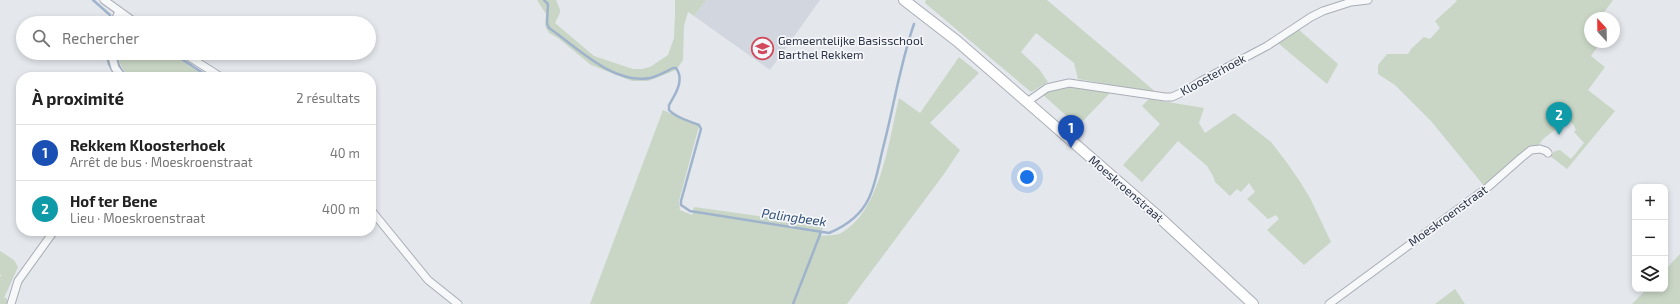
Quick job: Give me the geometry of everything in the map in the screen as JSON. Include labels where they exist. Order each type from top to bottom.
[{"type":"main road","name":"Moeskroenstraat","points":[[904,0],[957,41],[1159,217],[1253,304]]},
{"type":"street","points":[[104,0],[126,16]]},
{"type":"street","name":"Kloosterhoek","points":[[1027,102],[1047,88],[1069,83],[1165,97],[1176,96],[1267,46],[1310,17],[1351,2],[1368,0]]},
{"type":"street","points":[[116,16],[118,11]]},
{"type":"street","points":[[113,60],[115,68],[118,72]]},
{"type":"street","points":[[194,60],[213,72]]},
{"type":"street","name":"Moeskroenstraat","points":[[1329,304],[1488,187],[1531,150],[1540,149],[1548,153]]},
{"type":"street","points":[[376,216],[428,280],[458,304]]},
{"type":"street","points":[[10,304],[18,281],[50,236]]},
{"type":"shaded area","name":"Gemeentelijke Basisschool Barthel Rekkem","points":[[706,0],[820,0],[770,70],[694,16]]},
{"type":"green space","points":[[537,0],[556,0],[560,11],[555,23],[594,56],[633,69],[642,69],[650,67],[668,55],[674,38],[675,0],[706,0],[694,16],[688,12],[684,26],[683,60],[676,70],[648,81],[632,81],[591,65],[558,38],[549,33],[545,26],[546,14]]},
{"type":"green space","points":[[926,0],[1047,0],[1157,93],[1078,79],[1074,63],[1036,33],[1021,52],[1039,69],[1048,82],[1031,92],[925,3]]},
{"type":"green space","points":[[1456,0],[1613,0],[1604,12],[1584,12],[1584,48],[1597,48],[1591,56],[1605,67],[1588,90],[1615,111],[1567,169],[1550,156],[1555,151],[1560,150],[1571,159],[1584,143],[1574,132],[1576,130],[1573,124],[1568,120],[1543,139],[1538,146],[1485,187],[1431,121],[1395,85],[1378,74],[1378,65],[1387,54],[1408,54],[1411,49],[1424,37],[1430,39],[1440,28],[1435,21],[1457,1]]},
{"type":"green space","points":[[1298,29],[1338,64],[1327,84],[1278,43]]},
{"type":"green space","points":[[959,57],[979,73],[930,123],[960,150],[944,174],[847,304],[590,304],[663,110],[699,126],[679,201],[680,210],[692,215],[694,207],[810,223],[823,228],[820,236],[836,235],[855,223],[866,208],[874,191],[887,153],[899,98],[920,113]]},
{"type":"green space","points":[[119,60],[180,60],[199,72],[125,72]]},
{"type":"green space","points":[[1062,87],[1076,87],[1111,92],[1078,126],[1042,94],[1049,90]]},
{"type":"green space","points":[[1149,99],[1204,108],[1199,123],[1205,133],[1234,113],[1271,142],[1299,180],[1310,198],[1331,242],[1304,265],[1267,230],[1279,219],[1276,215],[1268,219],[1247,199],[1255,192],[1249,183],[1241,192],[1237,189],[1230,196],[1215,182],[1207,166],[1178,141],[1142,182],[1123,165],[1160,124],[1142,106]]},
{"type":"green space","points":[[0,251],[14,260],[18,267],[4,298],[7,298],[7,304],[0,304]]},
{"type":"green space","points":[[1680,254],[1680,304],[1632,304],[1644,292],[1668,292],[1668,267]]},
{"type":"green space","points":[[1455,289],[1465,304],[1435,304]]},
{"type":"waterway","points":[[93,0],[110,16]]},
{"type":"waterway","name":"Palingbeek","points":[[544,0],[548,4],[547,23],[549,28],[596,63],[609,70],[623,76],[636,79],[650,78],[676,68],[680,77],[678,87],[669,105],[669,110],[679,117],[699,125],[701,129],[681,205],[690,211],[829,233],[841,227],[857,215],[862,210],[869,198],[877,173],[905,54],[914,24]]},
{"type":"waterway","points":[[108,60],[113,72]]},
{"type":"waterway","points":[[117,60],[123,72]]},
{"type":"waterway","points":[[183,60],[201,72]]},
{"type":"waterway","points":[[793,304],[821,232]]},
{"type":"place","name":"Gemeentelijke Basisschool Barthel Rekkem","points":[[763,48]]},
{"type":"place","name":"Hof ter Bene","points":[[1559,135]]},
{"type":"place","name":"Rekkem Kloosterhoek","points":[[1071,148]]}]
